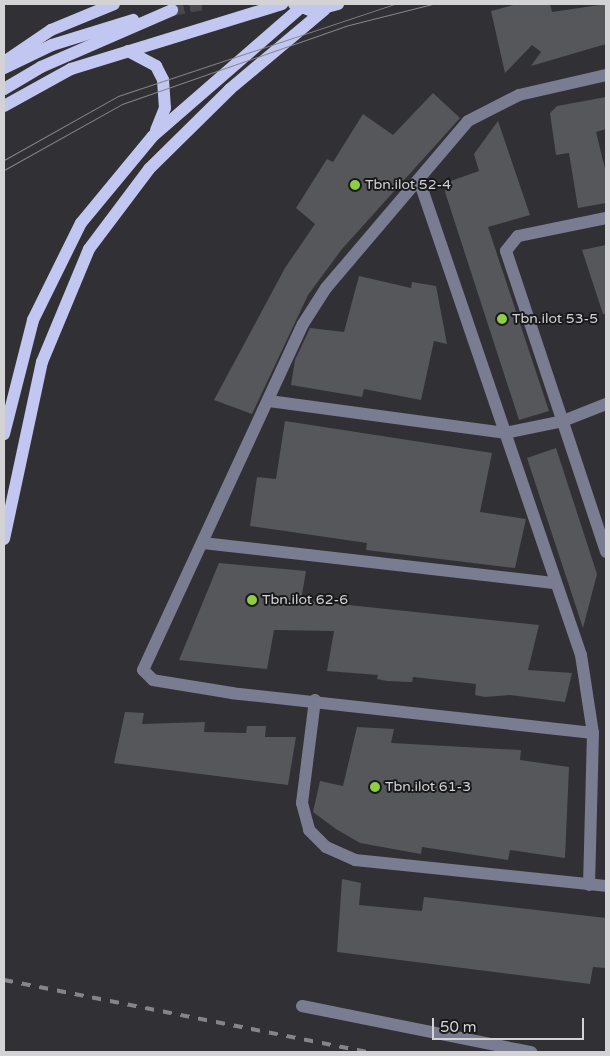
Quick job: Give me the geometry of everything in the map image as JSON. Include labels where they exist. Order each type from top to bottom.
[{"type":"main road","points":[[4,62],[50,30],[96,7],[114,4]]},
{"type":"main road","points":[[4,106],[56,75],[282,4]]},
{"type":"main road","points":[[4,538],[42,362],[89,249],[149,169],[230,89],[324,10],[338,4]]},
{"type":"main road","points":[[4,434],[33,320],[67,246],[153,136],[297,6],[324,10]]},
{"type":"main road","points":[[4,68],[90,31],[172,10],[41,67],[4,89]]},
{"type":"main road","points":[[128,51],[156,66],[163,80],[165,108],[153,136]]},
{"type":"street","points":[[593,733],[315,700],[232,693],[153,680],[144,674],[202,543],[313,305],[419,180],[480,112],[519,95],[606,75]]},
{"type":"street","points":[[419,180],[581,655],[593,733],[589,885]]},
{"type":"street","points":[[606,218],[518,236],[506,251],[606,552]]},
{"type":"street","points":[[269,401],[505,434],[562,421],[606,404]]},
{"type":"street","points":[[202,543],[556,583]]},
{"type":"street","points":[[315,700],[302,803],[309,830],[326,847],[355,860],[606,886]]},
{"type":"street","points":[[302,1006],[531,1052]]},
{"type":"building","points":[[517,4],[550,4],[552,12],[606,4],[606,44],[531,66],[541,52],[532,45],[505,73],[491,11]]},
{"type":"building","points":[[433,93],[460,118],[342,249],[308,295],[252,414],[214,400],[285,268],[315,224],[296,208],[327,159],[333,162],[363,114],[393,135]]},
{"type":"building","points":[[606,97],[606,129],[596,132],[606,173],[606,203],[578,208],[569,153],[556,155],[550,113],[557,106]]},
{"type":"building","name":"Tbn.ilot 53-5","points":[[498,121],[530,215],[488,227],[549,411],[519,420],[445,192],[448,182],[479,171],[474,154]]},
{"type":"building","points":[[606,245],[606,314],[603,314],[582,250]]},
{"type":"building","points":[[359,276],[411,288],[412,282],[436,286],[447,344],[434,341],[421,400],[364,389],[362,397],[291,385],[295,360],[310,328],[344,332]]},
{"type":"building","points":[[285,421],[492,453],[480,512],[526,519],[515,568],[366,550],[367,543],[250,526],[257,477],[276,479]]},
{"type":"building","points":[[556,448],[597,574],[583,628],[527,458]]},
{"type":"building","points":[[219,563],[306,571],[301,600],[539,625],[528,670],[572,673],[565,702],[510,695],[485,697],[475,695],[476,684],[413,677],[412,682],[387,681],[377,679],[378,675],[327,671],[334,631],[274,630],[267,669],[179,660]]},
{"type":"building","points":[[125,712],[144,713],[142,724],[205,722],[204,732],[246,733],[247,726],[266,726],[265,737],[296,737],[288,785],[114,763]]},
{"type":"building","points":[[357,727],[394,729],[391,743],[521,750],[520,760],[569,767],[565,858],[510,850],[508,860],[422,847],[421,854],[360,843],[336,829],[313,812],[320,781],[343,786]]},
{"type":"building","points":[[342,879],[361,883],[359,905],[422,911],[424,897],[606,918],[606,968],[593,967],[590,984],[337,952]]},
{"type":"tunnel","points":[[172,10],[202,4]]},
{"type":"tram line","points":[[4,160],[118,96],[394,4]]},
{"type":"tram line","points":[[4,170],[122,104],[349,25],[432,4]]},
{"type":"railway","points":[[4,980],[366,1052]]},
{"type":"place","name":"Tbn.ilot 52-4","points":[[355,185]]},
{"type":"place","name":"Tbn.ilot 53-5","points":[[502,319]]},
{"type":"place","name":"Tbn.ilot 62-6","points":[[252,600]]},
{"type":"place","name":"Tbn.ilot 61-3","points":[[375,787]]}]
